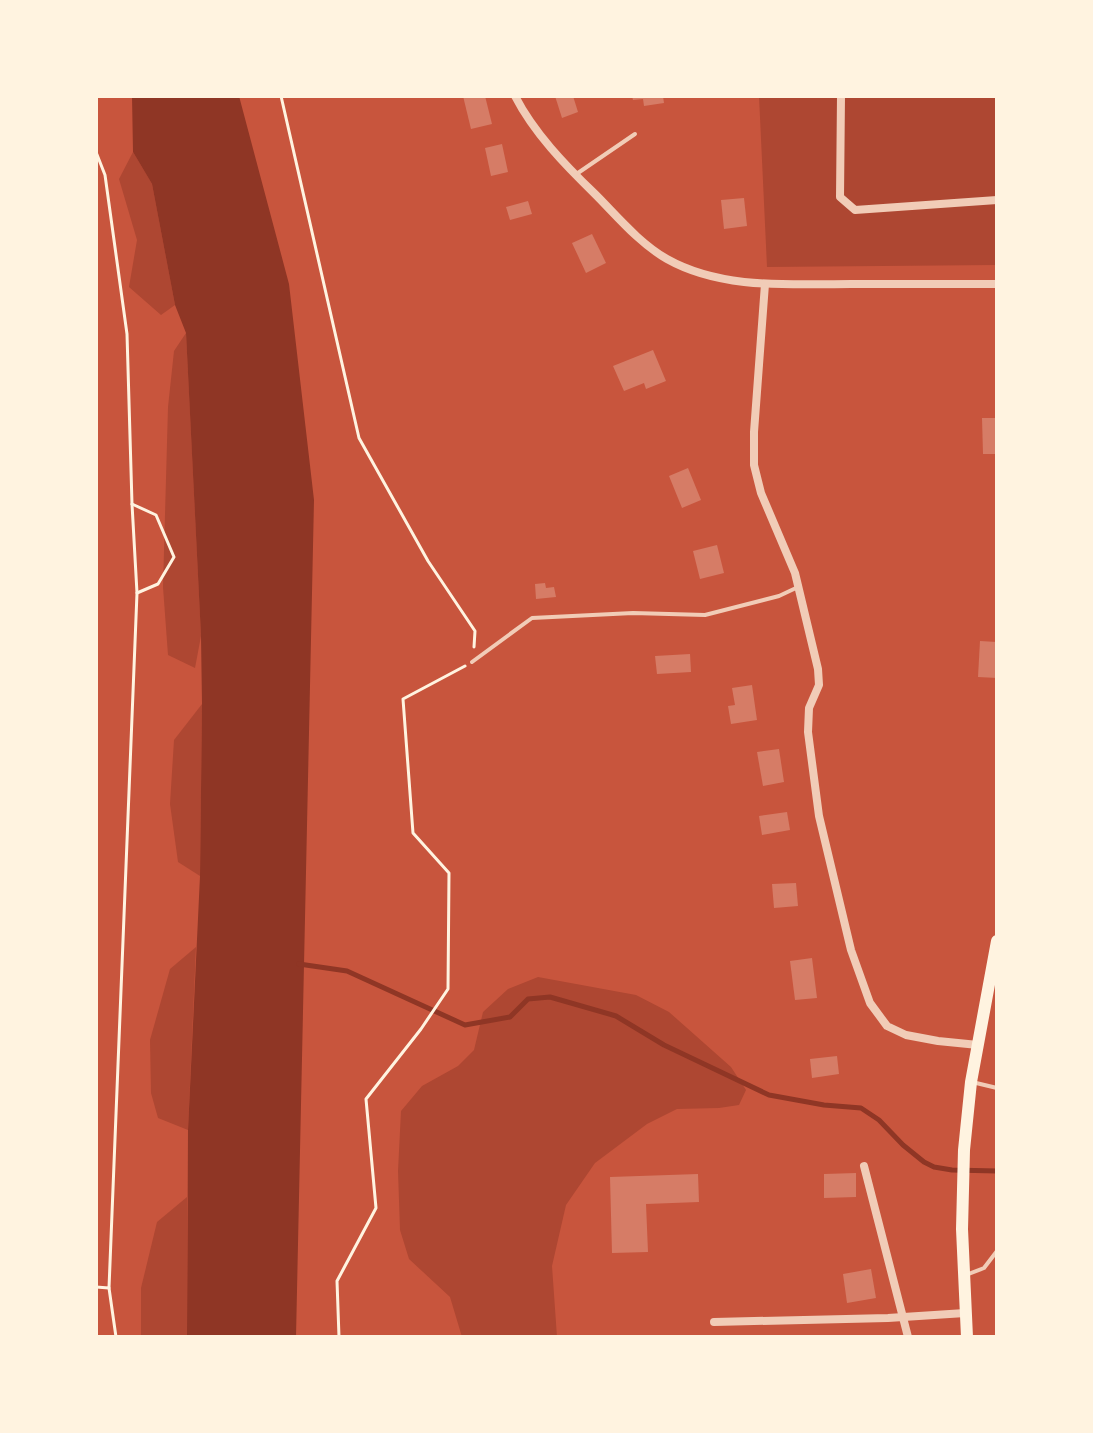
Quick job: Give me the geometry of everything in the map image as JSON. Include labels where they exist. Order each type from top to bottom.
[{"type":"main road","points":[[967,1337],[963,1276],[964,1150],[971,1082],[997,941]]},
{"type":"street","points":[[515,96],[527,119],[575,175],[635,234],[665,258],[687,268],[765,284],[997,284]]},
{"type":"street","points":[[841,96],[840,197],[855,210],[997,200]]},
{"type":"street","points":[[765,284],[754,465],[761,493],[795,573],[818,669],[819,685],[809,708],[808,732],[819,816],[851,950],[870,1003],[887,1026],[906,1035],[978,1045]]},
{"type":"street","points":[[864,1166],[908,1337]]},
{"type":"street","points":[[714,1322],[965,1313]]},
{"type":"lane","points":[[575,175],[635,134]]},
{"type":"lane","points":[[472,662],[532,618],[633,613],[705,615],[779,596],[798,587]]},
{"type":"lane","points":[[971,1082],[997,1088]]},
{"type":"lane","points":[[963,1276],[984,1268],[997,1251]]},
{"type":"path","points":[[281,96],[359,438],[428,561],[475,631],[472,662],[403,699],[413,833],[449,873],[448,989],[366,1099],[376,1208],[337,1281],[339,1337]]},
{"type":"path","points":[[96,152],[105,175],[127,334],[137,593],[109,1288],[116,1337]]},
{"type":"path","points":[[132,504],[156,515],[174,557],[158,584],[137,593]]},
{"type":"path","points":[[96,1287],[109,1288]]},
{"type":"shaded area","points":[[132,96],[239,96],[289,284],[314,500],[296,1337],[187,1337],[188,1130],[200,876],[201,636],[186,333],[175,305],[152,184],[133,152]]},
{"type":"shaded area","points":[[759,96],[997,96],[997,265],[767,267]]},
{"type":"shaded area","points":[[133,152],[152,184],[175,305],[161,315],[129,287],[137,240],[119,179]]},
{"type":"shaded area","points":[[186,333],[201,636],[195,668],[168,655],[163,587],[168,407],[174,351]]},
{"type":"shaded area","points":[[202,704],[200,876],[178,862],[170,804],[174,740]]},
{"type":"shaded area","points":[[196,947],[188,1130],[158,1118],[151,1093],[150,1040],[170,969]]},
{"type":"shaded area","points":[[538,977],[636,995],[669,1012],[731,1067],[746,1090],[739,1105],[677,1109],[647,1124],[595,1163],[566,1205],[552,1266],[557,1337],[462,1337],[450,1297],[409,1259],[400,1230],[398,1171],[401,1111],[422,1086],[458,1066],[474,1050],[483,1012],[508,989]]},
{"type":"shaded area","points":[[187,1197],[187,1337],[141,1337],[141,1288],[157,1222]]},
{"type":"building","points":[[463,96],[485,96],[492,124],[471,129]]},
{"type":"building","points":[[555,96],[573,96],[578,112],[562,118]]},
{"type":"building","points":[[632,96],[663,96],[664,103],[644,106],[643,99],[633,100]]},
{"type":"building","points":[[502,144],[508,172],[491,176],[485,148]]},
{"type":"building","points":[[744,198],[747,226],[724,229],[721,200]]},
{"type":"building","points":[[528,201],[532,214],[510,220],[506,207]]},
{"type":"building","points":[[592,234],[606,263],[586,273],[572,243]]},
{"type":"building","points":[[653,350],[666,381],[646,389],[644,383],[624,391],[613,366]]},
{"type":"building","points":[[982,418],[997,418],[997,454],[983,454]]},
{"type":"building","points":[[688,468],[701,500],[682,508],[669,476]]},
{"type":"building","points":[[717,545],[724,573],[700,579],[693,551]]},
{"type":"building","points":[[545,583],[546,588],[554,587],[556,597],[536,599],[535,584]]},
{"type":"building","points":[[980,641],[997,642],[997,678],[978,677]]},
{"type":"building","points":[[690,654],[691,672],[657,674],[655,656]]},
{"type":"building","points":[[752,685],[757,720],[731,724],[728,706],[735,705],[732,688]]},
{"type":"building","points":[[779,749],[784,782],[763,786],[757,752]]},
{"type":"building","points":[[787,812],[790,830],[762,835],[759,816]]},
{"type":"building","points":[[796,883],[798,906],[774,908],[772,884]]},
{"type":"building","points":[[812,958],[817,998],[795,1000],[790,961]]},
{"type":"building","points":[[837,1056],[839,1074],[812,1078],[810,1059]]},
{"type":"building","points":[[856,1173],[856,1197],[824,1198],[824,1174]]},
{"type":"building","points":[[698,1174],[699,1202],[646,1204],[648,1252],[612,1253],[610,1177]]},
{"type":"building","points":[[871,1269],[876,1298],[847,1303],[843,1274]]},
{"type":"waterway","points":[[299,964],[347,971],[465,1025],[510,1017],[528,999],[550,997],[616,1016],[664,1045],[769,1095],[861,1108],[934,1167],[997,1171]]}]
